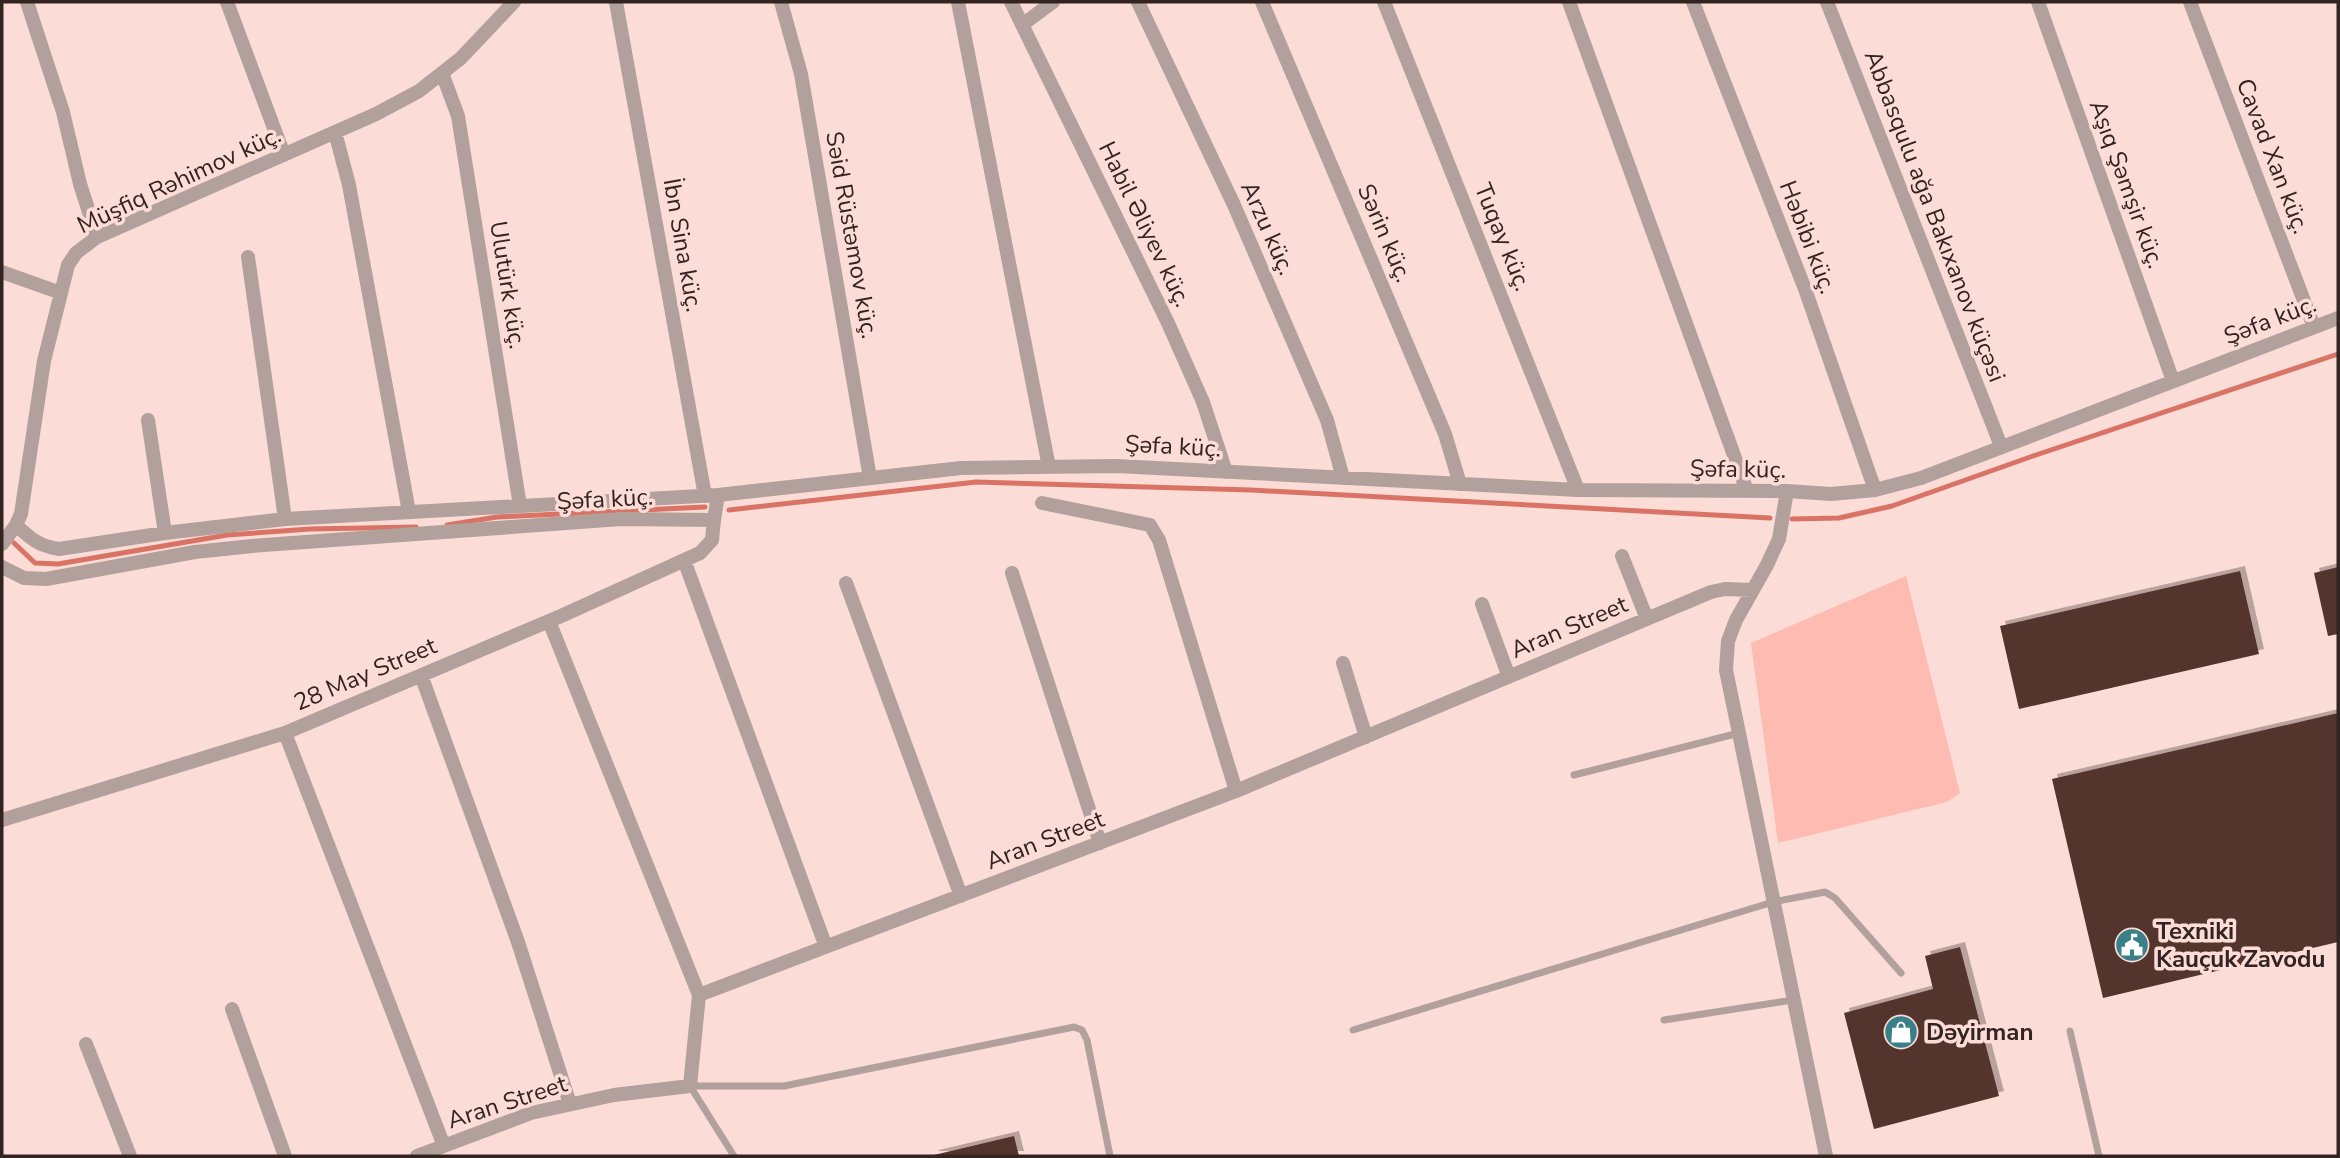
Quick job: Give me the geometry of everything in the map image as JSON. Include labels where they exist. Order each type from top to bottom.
[{"type":"street","points":[[27,2],[63,112],[80,184],[97,237]]},
{"type":"street","points":[[227,2],[284,155]]},
{"type":"street","name":"Müşfiq Rəhimov küç.","points":[[2,544],[21,514],[44,361],[68,265],[76,253],[97,237],[376,114],[419,91],[461,58],[514,2]]},
{"type":"street","name":"İbn Sina küç.","points":[[616,2],[712,495]]},
{"type":"street","name":"Səid Rüstəmov küç.","points":[[781,2],[801,74],[870,478]]},
{"type":"street","points":[[958,2],[1049,467]]},
{"type":"street","name":"Habil Əliyev küç.","points":[[1011,2],[1168,323],[1203,402],[1226,472]]},
{"type":"street","points":[[1022,24],[1053,2]]},
{"type":"street","name":"Arzu küç.","points":[[1138,2],[1234,205],[1322,407],[1343,478]]},
{"type":"street","name":"Sərin küç.","points":[[1262,2],[1445,434],[1460,484]]},
{"type":"street","name":"Tuqay küç.","points":[[1384,2],[1578,490]]},
{"type":"street","points":[[1569,2],[1747,491]]},
{"type":"street","name":"Həbibi küç.","points":[[1693,2],[1805,289],[1875,490]]},
{"type":"street","name":"Abbasqulu ağa Bakıxanov küçəsi","points":[[1827,2],[2001,446]]},
{"type":"street","name":"Aşıq Şəmşir küç.","points":[[2038,2],[2173,381]]},
{"type":"street","name":"Cavad Xan küç.","points":[[2190,2],[2315,327]]},
{"type":"street","name":"Ulutürk küç.","points":[[442,74],[458,116],[520,506]]},
{"type":"street","points":[[335,132],[349,185],[409,512]]},
{"type":"street","points":[[248,257],[285,519]]},
{"type":"street","points":[[2,272],[61,293]]},
{"type":"street","name":"Şəfa küç.","points":[[16,524],[34,542],[43,547],[59,549],[285,519],[712,495],[961,468],[1116,466],[1578,490],[1787,491],[1831,494],[1875,490],[1921,478],[2338,318]]},
{"type":"street","points":[[148,420],[165,533]]},
{"type":"street","points":[[1787,491],[1779,539],[1736,620],[1728,641],[1726,670],[1826,1156]]},
{"type":"street","points":[[712,495],[714,520]]},
{"type":"street","points":[[1042,503],[1150,525],[1159,540],[1236,791]]},
{"type":"street","name":"Şəfa küç.","points":[[2,567],[24,578],[46,579],[195,552],[253,546],[449,534],[621,519],[714,520]]},
{"type":"street","name":"28 May Street","points":[[2,820],[285,733],[421,676],[700,553],[712,540],[714,520]]},
{"type":"street","points":[[1622,556],[1647,619]]},
{"type":"street","points":[[684,560],[825,947]]},
{"type":"street","points":[[1012,573],[1100,843]]},
{"type":"street","points":[[846,583],[961,896]]},
{"type":"street","name":"Aran Street","points":[[699,995],[1236,791],[1711,592],[1725,589],[1753,590]]},
{"type":"street","points":[[1482,604],[1509,677]]},
{"type":"street","points":[[549,621],[699,995],[690,1086]]},
{"type":"street","points":[[1343,663],[1366,737]]},
{"type":"street","points":[[421,676],[518,942],[570,1104]]},
{"type":"street","points":[[285,733],[444,1146]]},
{"type":"street","points":[[232,1009],[285,1156]]},
{"type":"street","points":[[86,1044],[130,1156]]},
{"type":"street","name":"Aran Street","points":[[417,1156],[531,1113],[614,1095],[690,1086]]},
{"type":"lane","points":[[1574,775],[1739,733]]},
{"type":"lane","points":[[1353,1030],[1773,902],[1825,892],[1835,898],[1901,973]]},
{"type":"lane","points":[[1664,1020],[1793,1000]]},
{"type":"lane","points":[[690,1086],[783,1086],[1074,1027],[1082,1030],[1087,1040],[1110,1156]]},
{"type":"lane","points":[[2070,1031],[2099,1156]]},
{"type":"lane","points":[[690,1086],[734,1156]]},
{"type":"shaded area","points":[[1906,576],[1960,793],[1947,802],[1778,843],[1751,643]]},
{"type":"building","points":[[2338,567],[2338,634],[2328,636],[2314,573]]},
{"type":"building","points":[[2240,571],[2259,654],[2019,709],[2000,626]]},
{"type":"building","points":[[2338,713],[2338,942],[2103,998],[2052,779]]},
{"type":"building","points":[[1960,947],[1999,1096],[1874,1129],[1844,1013],[1933,989],[1925,956]]},
{"type":"building","points":[[1014,1136],[1019,1156],[934,1156],[934,1155]]},
{"type":"waterway","points":[[1792,519],[1839,518],[1892,506],[2338,354]]},
{"type":"waterway","points":[[729,510],[976,482],[1251,490],[1770,518]]},
{"type":"waterway","points":[[447,525],[497,517],[705,507]]},
{"type":"waterway","points":[[14,543],[35,563],[58,564],[227,535],[310,529],[416,527]]},
{"type":"place","name":"Texniki Kauçuk Zavodu","points":[[2132,945]]},
{"type":"place","name":"Dəyirman","points":[[1901,1032]]}]
